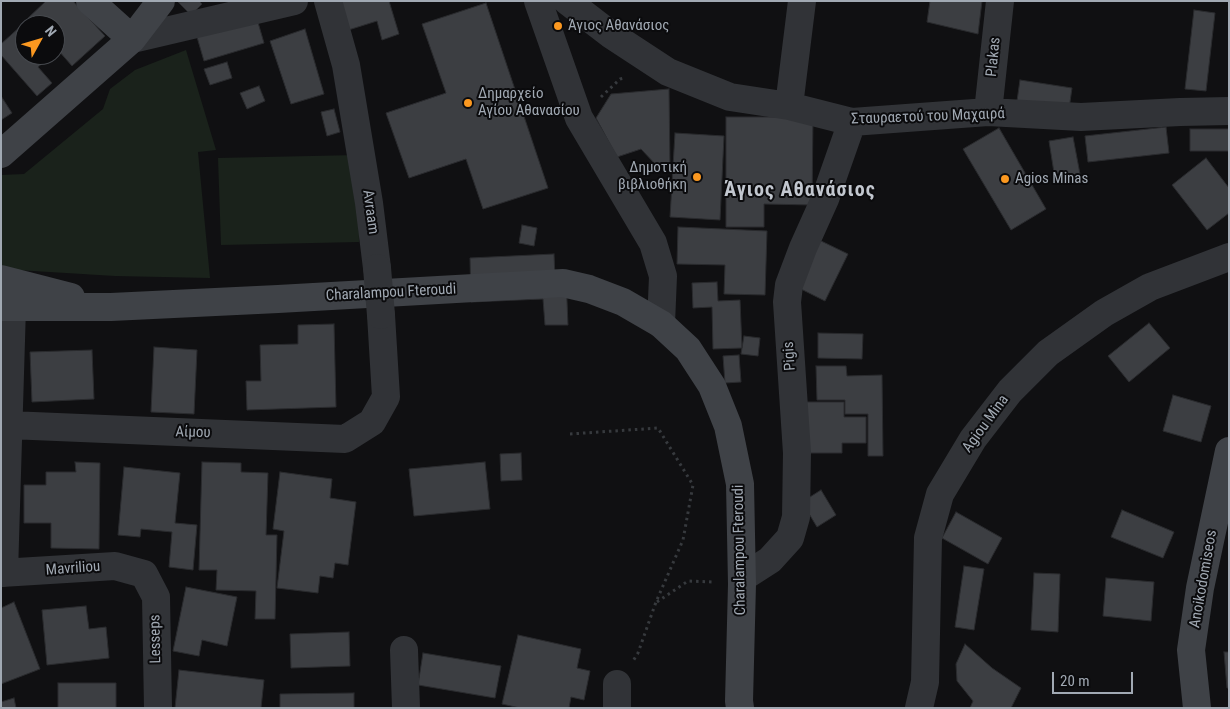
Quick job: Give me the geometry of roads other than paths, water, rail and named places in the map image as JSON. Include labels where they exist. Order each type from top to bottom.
[{"type":"street","points":[[90,1],[132,39]]},
{"type":"street","points":[[1,154],[132,39],[162,1]]},
{"type":"street","points":[[132,39],[294,1]]},
{"type":"street","name":"Avraam","points":[[328,1],[346,65],[369,203],[377,268],[386,397],[372,422]]},
{"type":"street","points":[[538,1],[579,118],[653,243],[663,276],[661,324]]},
{"type":"street","name":"Σταυραετού του Μαχαιρά","points":[[567,1],[610,34],[668,72],[730,97],[789,106],[852,122],[988,112],[1081,117],[1229,111]]},
{"type":"street","points":[[789,106],[802,1]]},
{"type":"street","name":"Plakas","points":[[988,112],[1000,1]]},
{"type":"street","name":"Pigis","points":[[742,578],[770,560],[790,538],[796,517],[797,453],[787,302],[789,285],[825,199],[852,122]]},
{"type":"street","name":"Agiou Mina","points":[[919,708],[925,682],[928,538],[940,494],[973,439],[1010,391],[1048,353],[1104,313],[1150,286],[1229,257]]},
{"type":"street","name":"Charalampou Fteroudi","points":[[1,279],[111,306]]},
{"type":"street","name":"Charalampou Fteroudi","points":[[7,307],[111,306],[278,299],[562,283],[589,289],[623,302],[661,324],[688,349],[712,386],[728,426],[740,484],[742,578],[740,708]]},
{"type":"street","points":[[3,573],[9,425],[7,307]]},
{"type":"street","name":"Αίμου","points":[[9,425],[345,439],[372,422]]},
{"type":"street","name":"Anoikodomiseos","points":[[1197,708],[1192,650],[1200,588],[1229,451]]},
{"type":"street","name":"Mavriliou","points":[[3,573],[115,566],[144,574]]},
{"type":"street","name":"Lesseps","points":[[144,574],[156,598],[158,708]]},
{"type":"street","points":[[404,650],[406,708]]},
{"type":"place","name":"Άγιος Αθανάσιος","points":[[558,26]]},
{"type":"place","name":"Δημαρχείο Αγίου Αθανασίου","points":[[468,103]]},
{"type":"place","name":"Δημοτική βιβλιοθήκη","points":[[697,177]]},
{"type":"place","name":"Agios Minas","points":[[1005,179]]},
{"type":"district","name":"Άγιος Αθανάσιος","points":[[800,191]]}]
